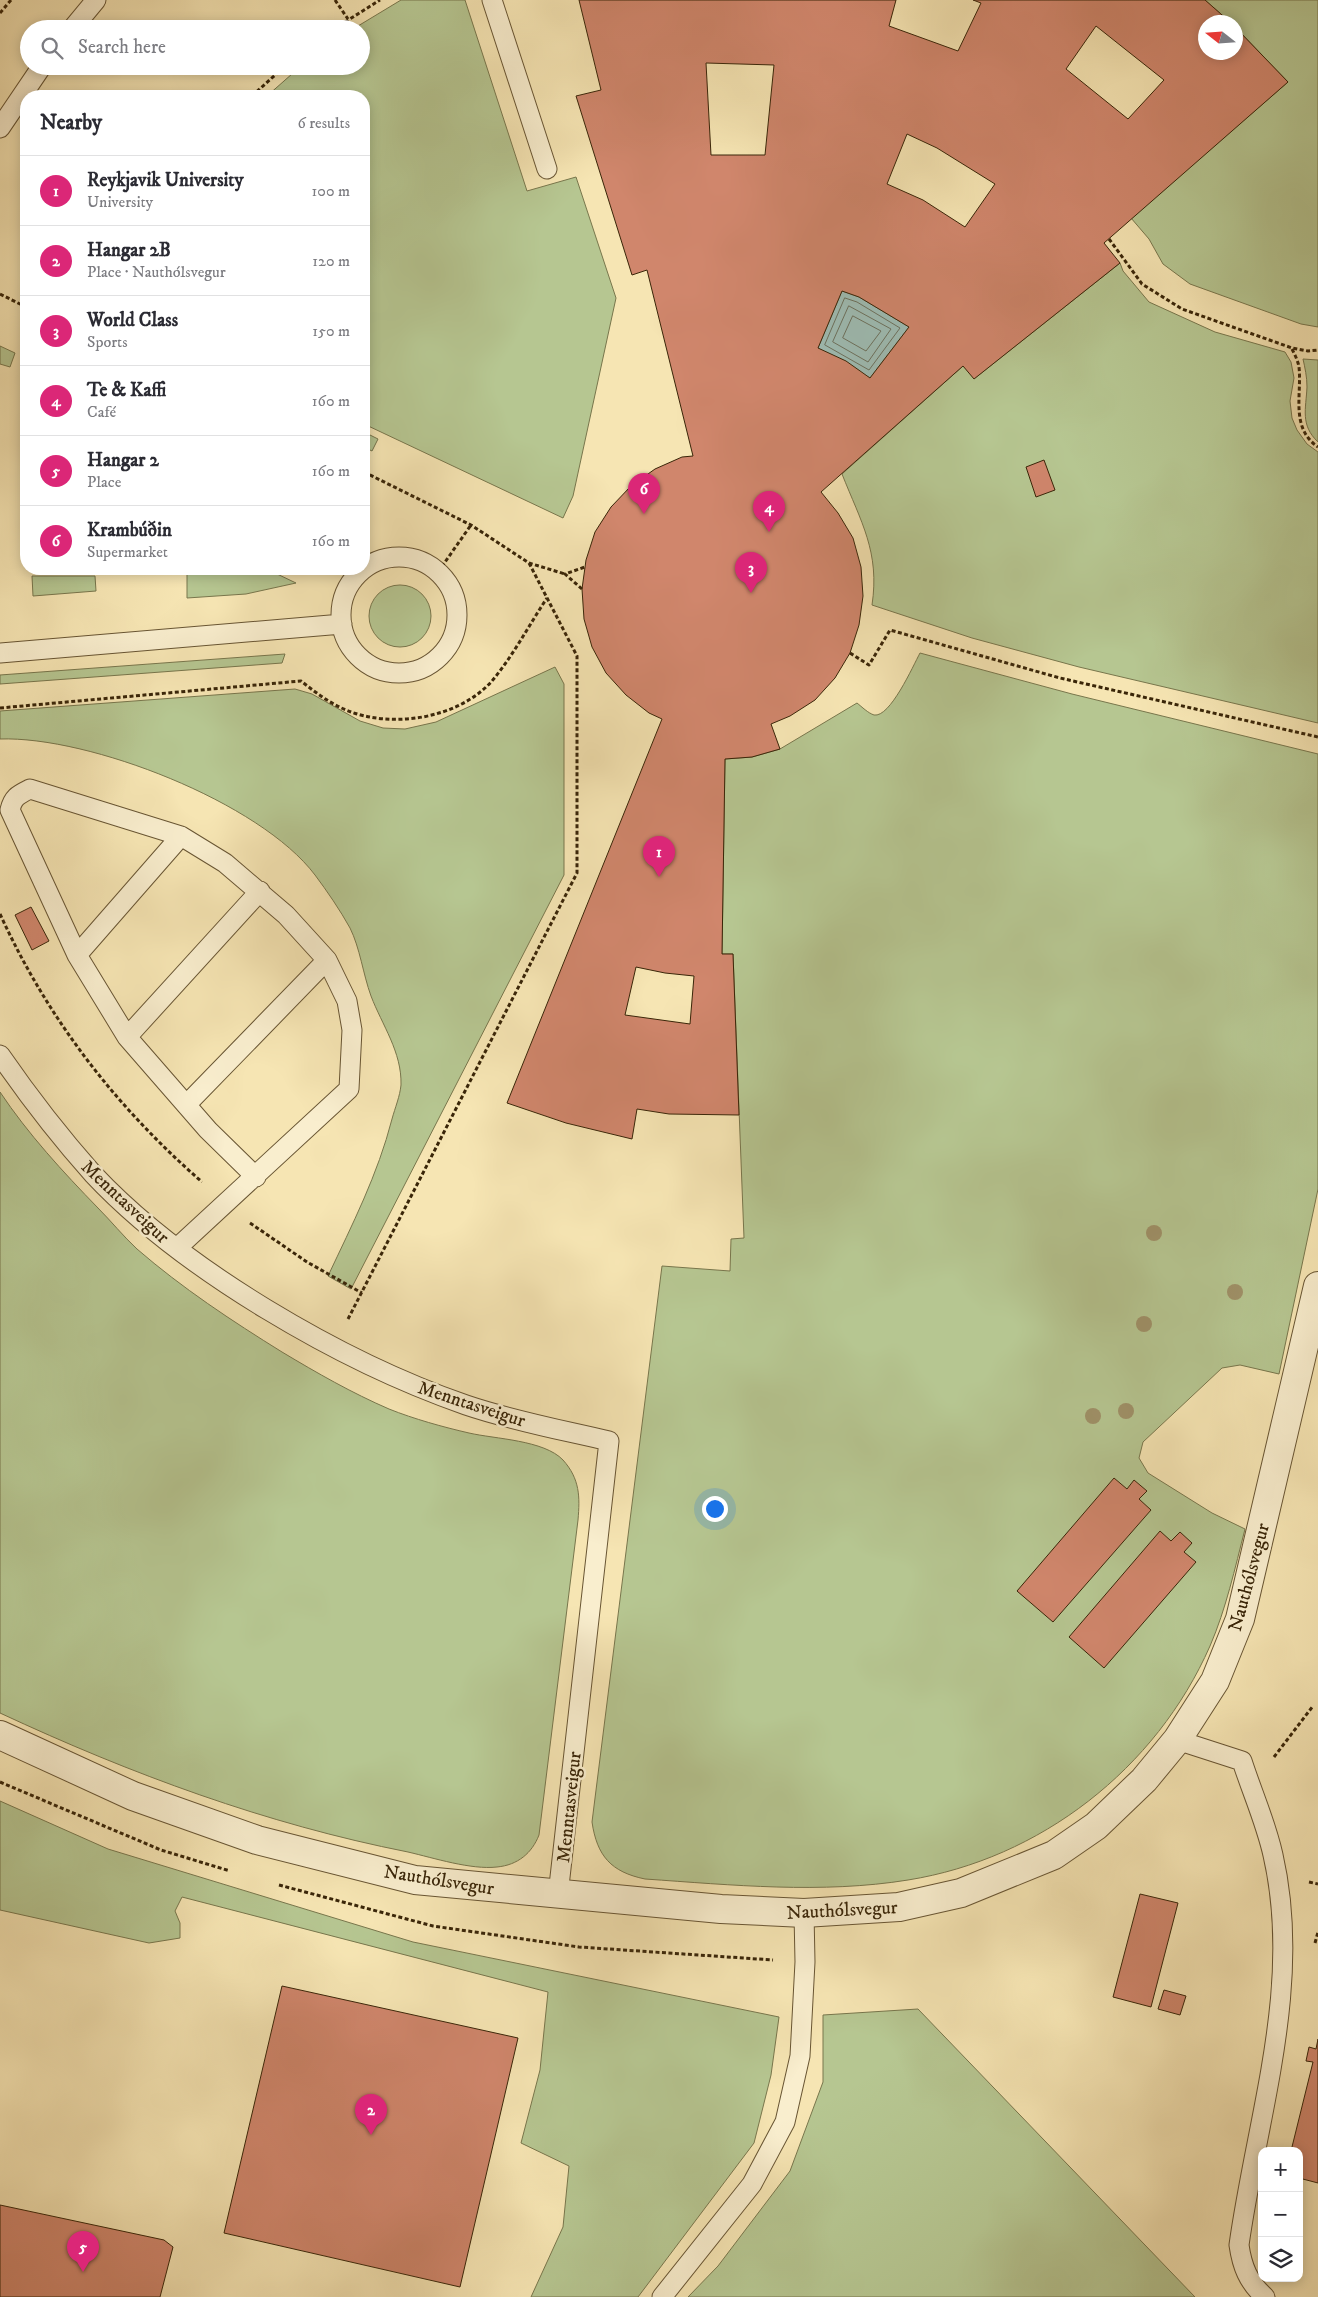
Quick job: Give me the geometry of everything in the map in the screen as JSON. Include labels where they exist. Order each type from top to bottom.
[{"type":"street","name":"Nauthólsvegur","points":[[0,1735],[133,1796],[257,1840],[415,1880],[721,1910],[804,1913],[899,1907],[961,1893],[1054,1854],[1096,1826],[1144,1780],[1177,1740],[1214,1681],[1240,1619],[1318,1286]]},
{"type":"lane","points":[[79,20],[96,0]]},
{"type":"lane","points":[[492,0],[547,168]]},
{"type":"lane","points":[[26,90],[36,75]]},
{"type":"lane","points":[[0,128],[20,98]]},
{"type":"lane","points":[[359,575],[350,585],[342,604],[342,624],[349,644],[361,659],[378,670],[398,674],[418,670],[430,664],[449,646],[457,627],[457,607],[450,587],[438,572],[421,561],[401,557],[381,560],[370,566]]},
{"type":"lane","points":[[0,654],[342,624]]},
{"type":"lane","points":[[178,1248],[256,1177],[349,1088],[352,1030],[347,1001],[327,960],[286,915],[225,863],[182,836],[30,790],[12,800],[10,810],[77,955],[127,1037],[208,1130],[256,1177]]},
{"type":"lane","points":[[77,955],[182,836]]},
{"type":"lane","points":[[127,1037],[260,891]]},
{"type":"lane","points":[[186,1104],[327,960]]},
{"type":"lane","name":"Menntasveigur","points":[[0,1055],[44,1117],[95,1175],[150,1227],[267,1309],[334,1347],[405,1381],[466,1405],[609,1441],[558,1895]]},
{"type":"lane","points":[[1177,1740],[1242,1761],[1273,1854],[1283,1938],[1278,2031],[1239,2245],[1241,2262],[1248,2278],[1264,2297]]},
{"type":"lane","points":[[662,2297],[752,2184],[785,2122],[800,2056],[805,1962],[804,1913]]},
{"type":"path","points":[[0,13],[11,0]]},
{"type":"path","points":[[335,0],[348,19],[380,0]]},
{"type":"path","points":[[259,90],[275,75]]},
{"type":"path","points":[[1109,239],[1142,284],[1182,309],[1292,348],[1308,351],[1318,350]]},
{"type":"path","points":[[0,294],[20,304]]},
{"type":"path","points":[[1292,348],[1299,366],[1298,413],[1303,428],[1312,442],[1318,447]]},
{"type":"path","points":[[370,475],[471,525],[530,563],[565,574],[582,589]]},
{"type":"path","points":[[438,572],[471,525]]},
{"type":"path","points":[[334,1347],[577,874],[577,656],[530,563]]},
{"type":"path","points":[[565,574],[585,567]]},
{"type":"path","points":[[0,708],[301,681],[323,698],[347,710],[401,720],[426,716],[449,709],[471,697],[491,681],[547,598]]},
{"type":"path","points":[[850,653],[869,665],[890,630],[1060,678],[1318,737]]},
{"type":"path","points":[[1250,1787],[1313,1706]]},
{"type":"path","points":[[1315,1944],[1318,1932]]},
{"type":"green space","points":[[401,0],[465,0],[527,191],[576,177],[616,298],[573,496],[563,518],[370,427],[370,90],[274,90],[291,75],[370,75],[370,20],[368,20]]},
{"type":"green space","points":[[1205,0],[1318,0],[1318,327],[1301,324],[1190,284],[1163,264],[1149,239],[1131,218],[1288,82],[1243,35],[1243,15],[1222,15]]},
{"type":"green space","points":[[1120,263],[1123,271],[1149,302],[1215,332],[1285,352],[1291,362],[1294,378],[1290,401],[1292,418],[1297,430],[1307,444],[1318,452],[1318,723],[1079,667],[972,638],[872,605],[874,586],[871,553],[862,523],[842,474],[963,366],[975,378]]},
{"type":"green space","points":[[0,346],[15,353],[10,367],[0,364]]},
{"type":"green space","points":[[1303,359],[1318,360],[1318,442],[1312,436],[1306,423],[1307,383]]},
{"type":"green space","points":[[370,435],[378,439],[372,451],[370,450]]},
{"type":"green space","points":[[187,575],[279,575],[296,583],[246,594],[187,598]]},
{"type":"green space","points":[[32,576],[95,576],[96,591],[33,596]]},
{"type":"green space","points":[[400,585],[417,590],[422,594],[426,599],[431,616],[426,633],[422,638],[417,642],[400,647],[383,642],[378,638],[374,633],[369,616],[374,599],[378,594],[383,590]]},
{"type":"green space","points":[[920,653],[1072,694],[1318,754],[1318,1189],[1279,1374],[1240,1365],[1222,1368],[1143,1442],[1139,1458],[1148,1473],[1212,1513],[1245,1529],[1230,1588],[1216,1632],[1187,1691],[1159,1732],[1126,1769],[1088,1801],[1047,1829],[1003,1852],[957,1869],[908,1880],[876,1884],[843,1887],[777,1887],[645,1879],[623,1872],[608,1861],[598,1844],[592,1822],[662,1266],[730,1271],[731,1239],[744,1238],[733,954],[722,954],[725,759],[752,757],[780,749],[857,703],[874,715],[880,714],[894,700]]},
{"type":"green space","points":[[285,654],[282,663],[0,684],[0,675]]},
{"type":"green space","points":[[555,667],[564,684],[564,875],[351,1289],[328,1276],[372,1179],[399,1098],[401,1085],[395,1050],[371,996],[353,936],[342,914],[315,875],[289,848],[255,823],[215,799],[170,778],[124,761],[79,749],[37,741],[0,739],[0,711],[295,689],[312,694],[360,721],[383,728],[405,729],[436,722]]},
{"type":"green space","points":[[0,1092],[46,1152],[132,1244],[189,1291],[226,1316],[321,1375],[389,1409],[449,1428],[532,1444],[555,1453],[569,1467],[578,1488],[578,1520],[539,1835],[528,1853],[518,1861],[505,1866],[476,1867],[303,1827],[251,1812],[149,1776],[99,1757],[0,1713]]},
{"type":"green space","points":[[0,1801],[108,1849],[413,1942],[779,2017],[771,2075],[754,2143],[638,2297],[531,2297],[563,2227],[569,2166],[521,2143],[540,2070],[548,1992],[182,1897],[175,1911],[180,1923],[180,1938],[149,1943],[0,1910]]},
{"type":"green space","points":[[918,2009],[1195,2297],[688,2297],[718,2266],[790,2171],[823,2082],[823,2015]]},
{"type":"water","points":[[842,291],[859,297],[909,327],[870,378],[818,348]]},
{"type":"building","points":[[579,0],[896,0],[889,26],[958,51],[981,3],[973,0],[1205,0],[1222,15],[1198,15],[1198,60],[1243,60],[1243,35],[1288,82],[1104,243],[1120,263],[974,379],[963,366],[821,492],[838,513],[853,538],[861,567],[863,596],[859,625],[850,653],[835,678],[815,700],[790,716],[771,724],[780,749],[752,757],[725,759],[722,954],[733,954],[739,1115],[669,1114],[637,1109],[632,1139],[566,1123],[507,1103],[662,719],[649,713],[626,695],[606,673],[592,647],[584,619],[582,589],[586,560],[595,532],[611,507],[631,486],[655,469],[682,457],[693,456],[647,270],[632,275],[576,96],[601,90]],"holes":[[[1096,26],[1164,80],[1128,119],[1066,69]],[[706,63],[774,65],[765,155],[711,155]],[[907,134],[937,148],[995,184],[965,227],[923,200],[887,184]],[[842,291],[859,297],[909,327],[870,378],[846,361],[818,348]],[[636,967],[694,976],[690,1024],[625,1015]]]},
{"type":"building","points":[[1044,460],[1055,490],[1036,497],[1026,467]]},
{"type":"building","points":[[31,907],[49,941],[32,950],[15,915]]},
{"type":"building","points":[[1114,1478],[1127,1489],[1134,1480],[1147,1491],[1139,1499],[1151,1510],[1053,1622],[1017,1591]]},
{"type":"building","points":[[1160,1531],[1171,1541],[1180,1532],[1192,1543],[1184,1552],[1196,1562],[1104,1668],[1069,1637]]},
{"type":"building","points":[[1140,1894],[1178,1903],[1151,2007],[1113,1997]]},
{"type":"building","points":[[282,1986],[518,2038],[460,2287],[224,2233]]},
{"type":"building","points":[[1164,1990],[1186,1996],[1180,2015],[1158,2009]]},
{"type":"building","points":[[1318,2039],[1318,2183],[1303,2179],[1303,2147],[1292,2147],[1313,2062],[1306,2061],[1309,2047],[1316,2049]]},
{"type":"building","points":[[0,2205],[164,2240],[173,2247],[160,2297],[0,2297]]},
{"type":"place","name":"Krambúðin","points":[[644,514]]},
{"type":"place","name":"Te & Kaffi","points":[[769,532]]},
{"type":"place","name":"World Class","points":[[751,593]]},
{"type":"place","name":"Reykjavik University","points":[[659,877]]},
{"type":"place","name":"Hangar 2B","points":[[371,2135]]},
{"type":"place","name":"Hangar 2","points":[[83,2272]]}]
